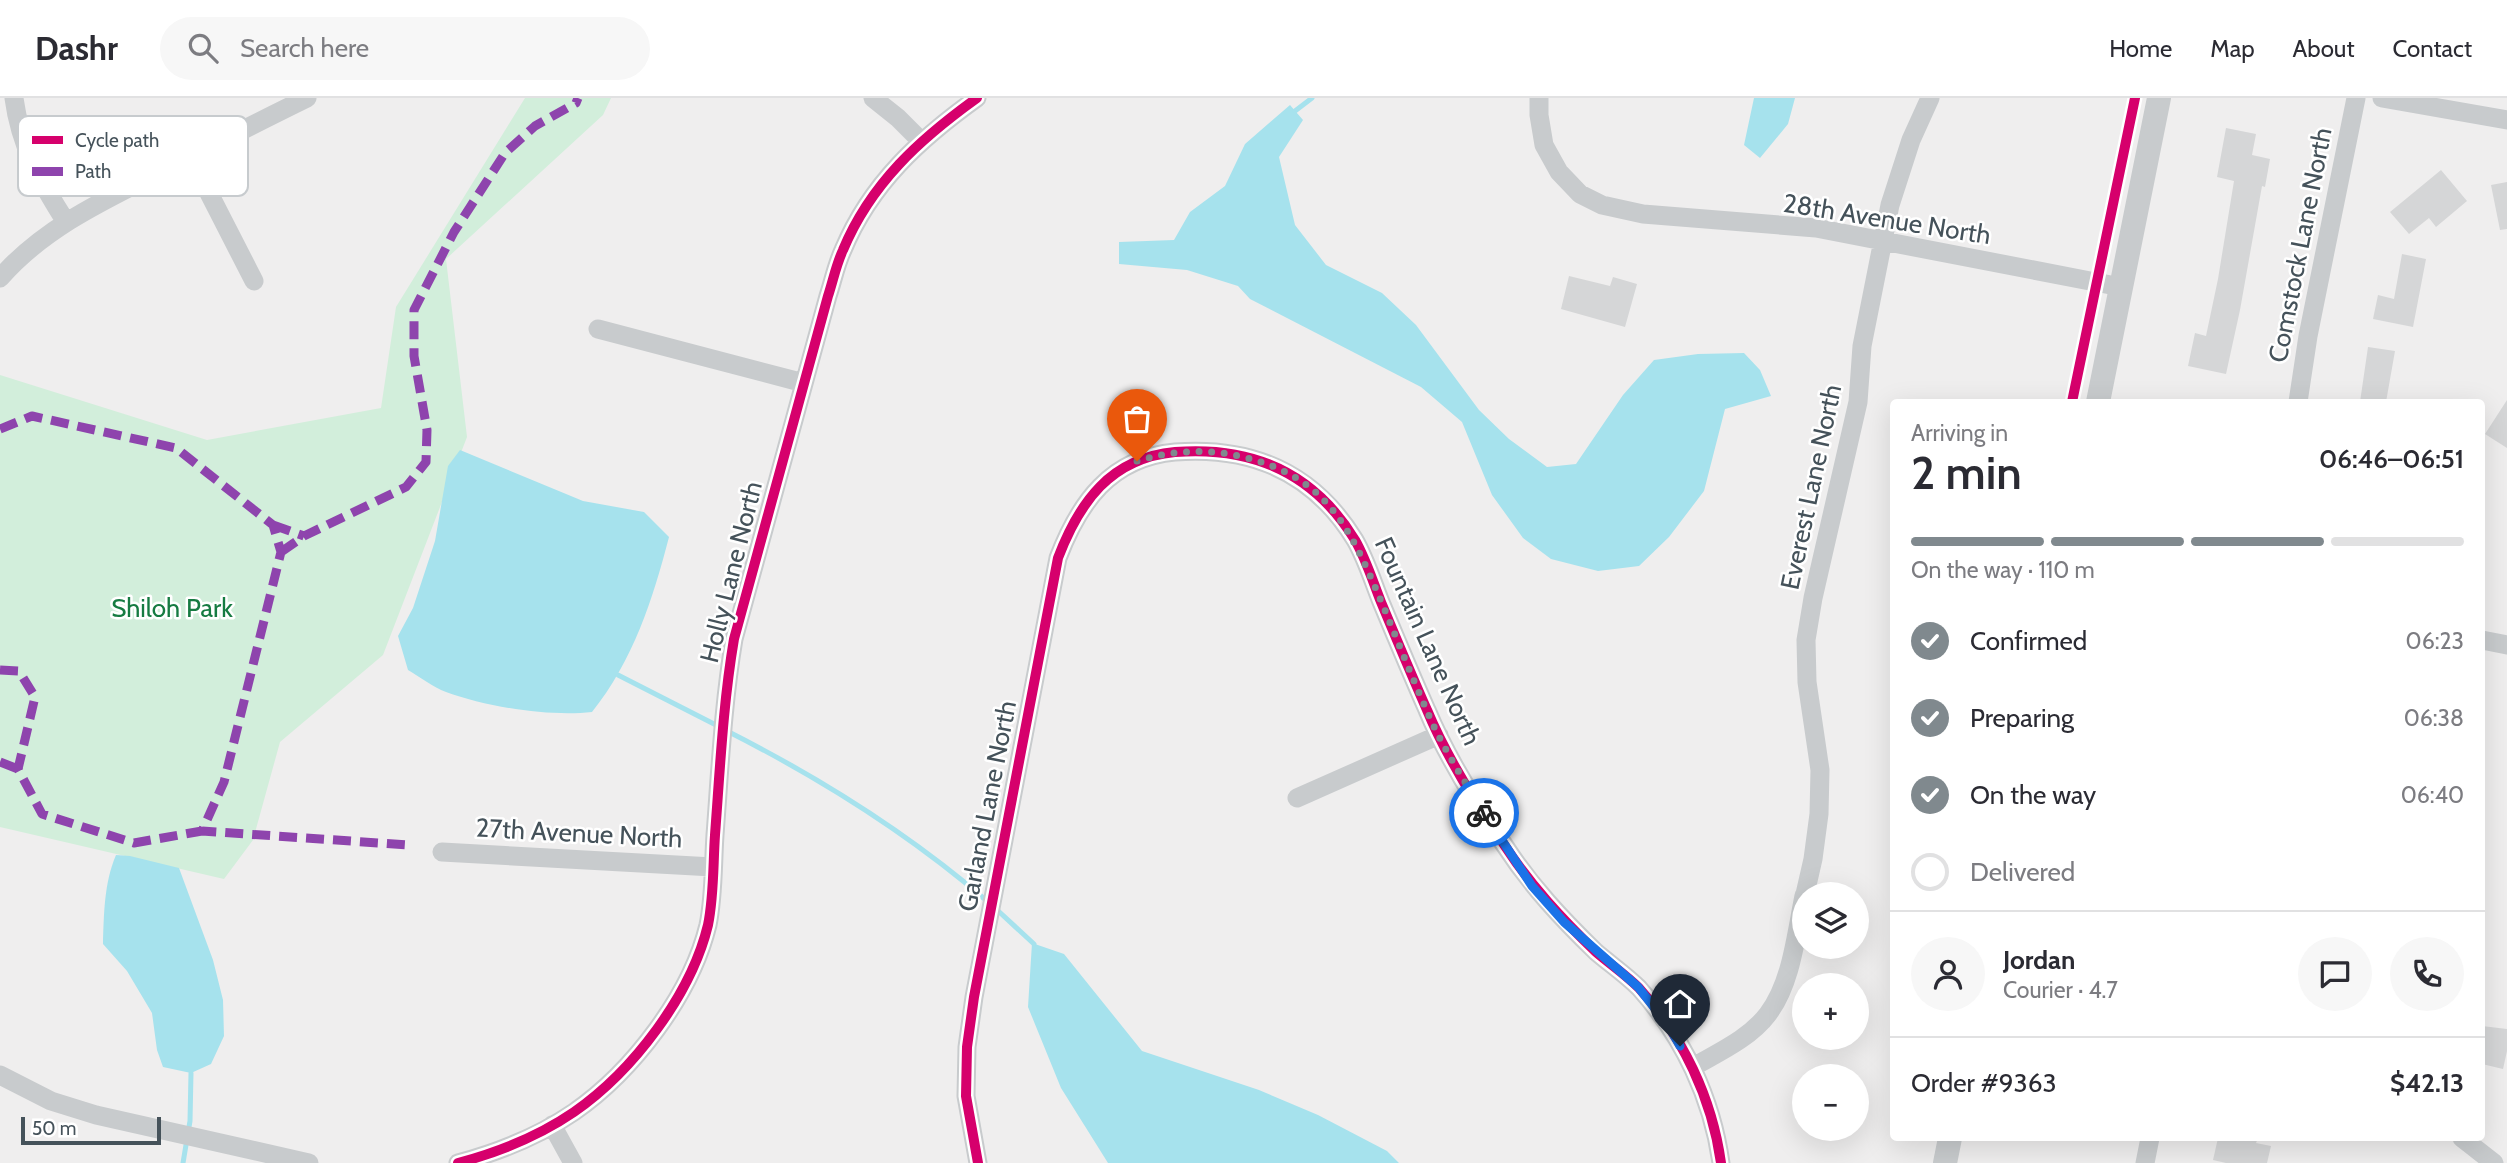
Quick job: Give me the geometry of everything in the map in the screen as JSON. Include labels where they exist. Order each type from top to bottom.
[{"type":"street","points":[[14,98],[18,119]]},
{"type":"street","points":[[248,127],[307,98]]},
{"type":"street","points":[[873,98],[921,141]]},
{"type":"street","name":"Holly Lane North","points":[[458,1163],[493,1154],[576,1111],[611,1081],[642,1046],[684,989],[708,924],[726,688],[734,639],[843,250],[866,206],[894,168],[921,141],[977,98]]},
{"type":"street","name":"28th Avenue North","points":[[1539,98],[1544,145],[1559,172],[1580,194],[1602,205],[1643,214],[1816,228],[2121,287]]},
{"type":"street","name":"Everest Lane North","points":[[1807,882],[1819,814],[1820,770],[1807,682],[1806,640],[1813,598],[1858,402],[1862,345],[1883,241],[1899,172],[1930,98]]},
{"type":"street","points":[[2099,399],[2159,98]]},
{"type":"street","name":"Comstock Lane North","points":[[2298,399],[2308,336],[2356,98]]},
{"type":"street","points":[[2382,98],[2507,120]]},
{"type":"street","points":[[51,196],[66,222]]},
{"type":"street","points":[[0,278],[13,263],[51,232],[115,196]]},
{"type":"street","points":[[210,196],[254,281]]},
{"type":"street","points":[[598,328],[804,383]]},
{"type":"street","name":"Fountain Lane North","points":[[1112,475],[1137,461],[1167,453],[1223,452],[1288,472],[1315,490],[1339,515],[1357,543],[1439,735],[1504,845],[1532,886],[1564,922],[1638,987],[1668,1025],[1693,1067],[1711,1113],[1721,1163]]},
{"type":"street","name":"Garland Lane North","points":[[978,1163],[966,1096],[967,1046],[976,984],[1058,558],[1070,527],[1088,498],[1112,475]]},
{"type":"street","points":[[2485,641],[2507,645]]},
{"type":"street","points":[[1297,798],[1439,735]]},
{"type":"street","name":"27th Avenue North","points":[[442,852],[713,867]]},
{"type":"street","name":"Everest Lane North","points":[[1693,1067],[1746,1036],[1768,1015],[1782,990],[1792,947]]},
{"type":"street","points":[[0,1075],[51,1101],[96,1115],[309,1163]]},
{"type":"street","points":[[552,1125],[573,1163]]},
{"type":"street","points":[[1945,1163],[1949,1141]]},
{"type":"street","points":[[2145,1163],[2149,1141]]},
{"type":"street","points":[[2466,1141],[2494,1163]]},
{"type":"green space","name":"Shiloh Park","points":[[525,98],[611,98],[603,115],[446,259],[467,437],[383,655],[280,742],[253,840],[224,879],[0,827],[0,375],[207,440],[381,408],[396,307]]},
{"type":"water","points":[[1754,98],[1795,98],[1788,124],[1760,158],[1744,145]]},
{"type":"water","points":[[1290,105],[1303,120],[1279,157],[1295,225],[1326,265],[1382,293],[1416,325],[1479,410],[1509,439],[1547,467],[1576,464],[1623,395],[1654,360],[1698,354],[1744,353],[1760,370],[1771,396],[1725,409],[1704,491],[1669,537],[1639,566],[1598,571],[1551,559],[1523,538],[1492,495],[1462,422],[1421,387],[1250,299],[1238,286],[1187,270],[1119,264],[1119,242],[1174,240],[1190,212],[1225,186],[1245,144]]},
{"type":"water","points":[[460,450],[583,501],[644,512],[669,537],[640,629],[619,672],[592,712],[538,712],[480,702],[441,690],[408,670],[398,636],[413,608],[435,541],[448,466]]},
{"type":"water","points":[[116,855],[179,868],[213,960],[223,1000],[224,1036],[211,1064],[191,1073],[163,1067],[157,1050],[152,1013],[127,971],[103,944],[107,888]]},
{"type":"water","points":[[1032,943],[1064,954],[1142,1051],[1259,1090],[1318,1115],[1387,1151],[1399,1163],[1108,1163],[1061,1088],[1028,1007]]},
{"type":"building","points":[[2226,128],[2256,134],[2252,155],[2270,159],[2265,187],[2262,186],[2226,374],[2188,366],[2195,333],[2206,336],[2234,181],[2217,177]]},
{"type":"building","points":[[2441,170],[2467,201],[2436,227],[2429,218],[2409,234],[2390,212]]},
{"type":"building","points":[[2507,182],[2507,229],[2500,230],[2491,185]]},
{"type":"building","points":[[2402,254],[2426,259],[2413,327],[2373,319],[2378,295],[2394,299]]},
{"type":"building","points":[[1569,276],[1610,286],[1613,277],[1637,284],[1625,327],[1561,309]]},
{"type":"building","points":[[2368,347],[2395,351],[2387,399],[2360,399]]},
{"type":"building","points":[[2507,400],[2507,448],[2485,434]]},
{"type":"building","points":[[2485,1026],[2507,1029],[2507,1051],[2503,1069],[2485,1065]]},
{"type":"building","points":[[2217,1141],[2257,1141],[2256,1143],[2271,1146],[2267,1163],[2226,1163],[2213,1160]]},
{"type":"waterway","points":[[1295,111],[1312,98]]},
{"type":"waterway","points":[[618,675],[718,726]]},
{"type":"waterway","points":[[727,731],[862,808],[926,852],[987,901]]},
{"type":"waterway","points":[[995,908],[1034,944]]},
{"type":"waterway","points":[[183,1163],[190,1121],[191,1073]]},
{"type":"marked path","points":[[281,552],[304,536],[406,487],[426,462],[427,430],[414,356],[414,310],[454,232],[505,153],[535,126],[576,103],[578,98]]},
{"type":"marked path","points":[[0,429],[32,416],[176,448],[273,525],[281,552],[224,782],[202,831],[409,845]]},
{"type":"marked path","points":[[273,525],[304,536]]},
{"type":"marked path","points":[[0,670],[19,671],[35,697],[18,769],[42,814],[134,843],[202,831]]},
{"type":"marked path","points":[[0,762],[18,769]]},
{"type":"cycle path","points":[[458,1163],[533,1136],[561,1121],[596,1095],[638,1053],[657,1029],[688,978],[700,951],[710,914],[722,737],[734,639],[836,267],[854,226],[883,183],[917,146],[977,98]]},
{"type":"cycle path","points":[[2073,399],[2135,98]]},
{"type":"cycle path","points":[[978,1163],[966,1096],[967,1047],[974,997],[1058,558],[1087,502],[1115,474],[1132,463],[1152,456],[1203,451],[1230,454],[1278,469],[1300,481],[1339,517],[1363,555],[1435,728],[1483,814],[1515,861],[1559,915],[1596,952],[1639,988],[1669,1027],[1703,1092],[1711,1115],[1721,1163]]},
{"type":"way so far","points":[[1137,461],[1167,453],[1223,452],[1288,472],[1315,490],[1339,515],[1357,543],[1428,714],[1455,766],[1484,813]]},
{"type":"route","points":[[1484,813],[1532,886],[1564,922],[1638,987],[1668,1025],[1680,1046]]}]
